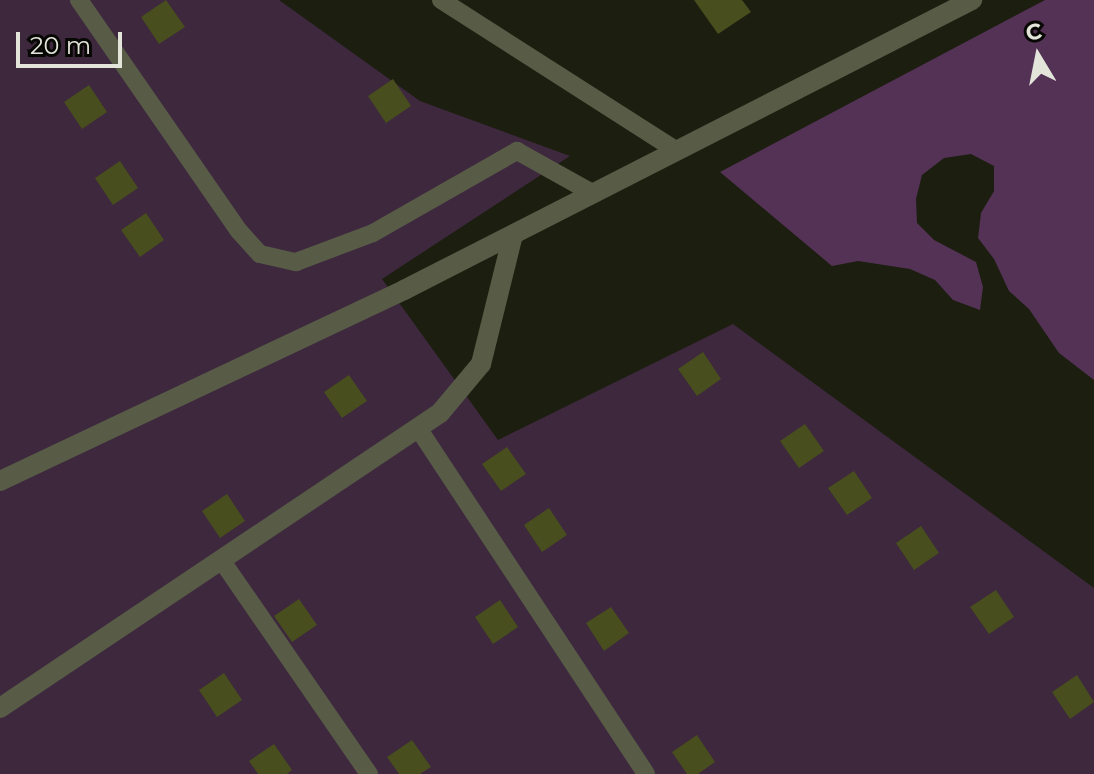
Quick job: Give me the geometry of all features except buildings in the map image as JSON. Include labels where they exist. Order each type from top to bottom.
[{"type":"street","points":[[0,481],[513,235],[972,0]]},
{"type":"street","points":[[0,708],[440,413],[481,364],[513,235]]},
{"type":"lane","points":[[79,0],[239,231],[260,254],[296,262],[373,233],[517,151],[594,194]]},
{"type":"lane","points":[[441,0],[677,151]]},
{"type":"lane","points":[[418,428],[646,774]]},
{"type":"lane","points":[[222,561],[369,774]]},
{"type":"shaded area","points":[[0,0],[279,0],[420,101],[570,156],[382,279],[498,440],[733,324],[1094,588],[1094,774],[0,774]]},
{"type":"shaded area","points":[[1045,0],[1094,0],[1094,380],[1059,353],[1029,309],[1009,291],[994,259],[978,238],[981,213],[994,191],[994,166],[971,154],[944,158],[922,175],[916,199],[917,223],[934,240],[976,262],[983,287],[980,310],[953,300],[935,280],[910,269],[858,261],[832,266],[720,172]]}]
